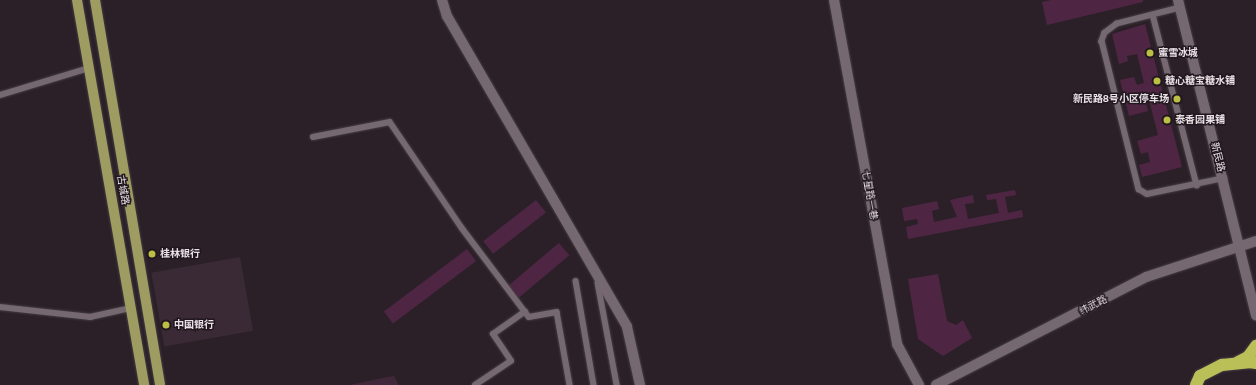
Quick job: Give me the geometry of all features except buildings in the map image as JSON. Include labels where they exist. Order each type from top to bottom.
[{"type":"highway","points":[[1196,385],[1200,376],[1211,370],[1238,362],[1248,357],[1256,346]]},
{"type":"highway","points":[[1238,362],[1256,364]]},
{"type":"main road","name":"古城路","points":[[78,0],[144,385]]},
{"type":"main road","name":"古城路","points":[[95,0],[160,385]]},
{"type":"street","points":[[442,0],[447,16],[628,327],[640,385]]},
{"type":"street","name":"七星路一巷","points":[[834,0],[897,344],[919,385]]},
{"type":"street","name":"新民路","points":[[1179,4],[1224,178],[1256,316]]},
{"type":"street","name":"纬武路","points":[[936,385],[1146,277],[1256,241]]},
{"type":"lane","points":[[1179,4],[1153,15],[1117,24],[1106,33],[1102,41],[1139,189],[1147,194],[1178,186],[1197,185],[1224,178]]},
{"type":"lane","points":[[1153,15],[1197,185]]},
{"type":"lane","points":[[0,95],[89,68]]},
{"type":"lane","points":[[313,138],[390,122],[462,228],[525,312],[530,317],[558,312],[570,385]]},
{"type":"lane","points":[[597,274],[617,385]]},
{"type":"lane","points":[[576,281],[594,385]]},
{"type":"lane","points":[[0,307],[90,317],[131,308]]},
{"type":"lane","points":[[475,385],[511,361],[493,334],[525,312]]},
{"type":"shaded area","points":[[240,257],[253,331],[164,346],[151,273]]},
{"type":"shaded area","points":[[394,376],[399,385],[350,385],[382,378]]},
{"type":"place","name":"蜜雪冰城","points":[[1150,53]]},
{"type":"place","name":"糖心糖宝糖水铺","points":[[1157,81]]},
{"type":"place","name":"新民路8号小区停车场","points":[[1177,99]]},
{"type":"place","name":"泰香园果铺","points":[[1167,120]]},
{"type":"place","name":"桂林银行","points":[[152,254]]},
{"type":"place","name":"中国银行","points":[[166,325]]}]
